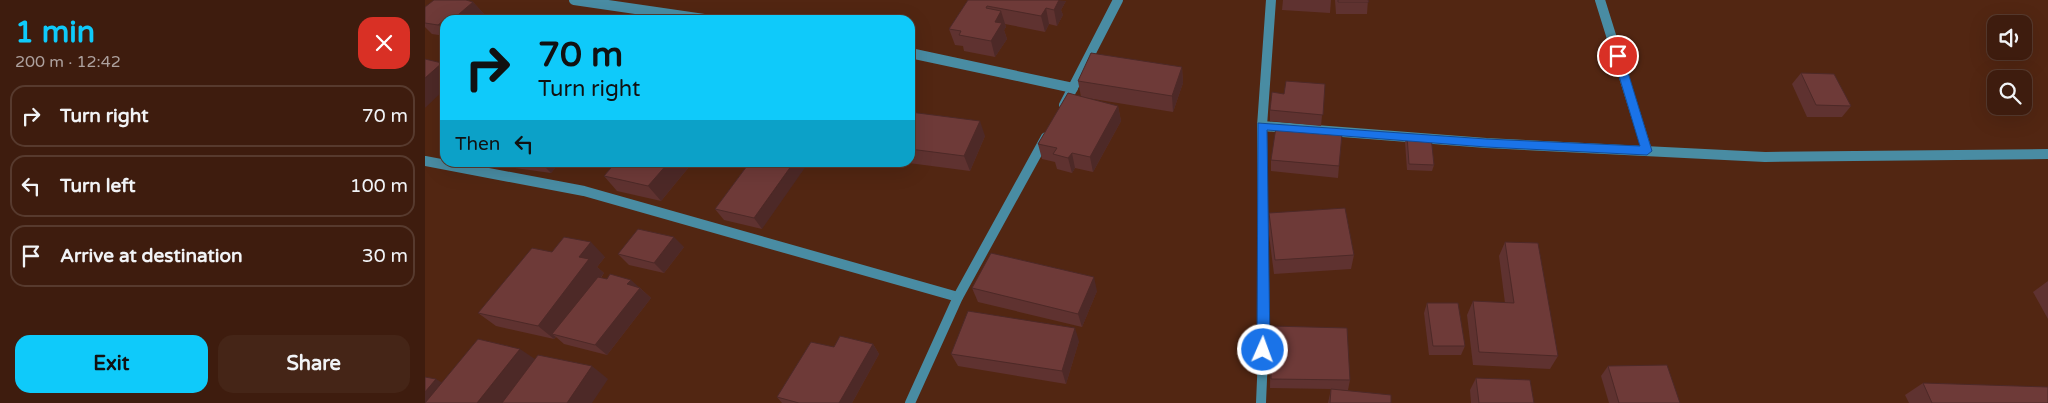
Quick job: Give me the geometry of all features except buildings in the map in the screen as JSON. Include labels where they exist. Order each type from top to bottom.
[{"type":"street","points":[[574,0],[677,15]]},
{"type":"street","points":[[1059,114],[1119,0]]},
{"type":"street","points":[[1261,403],[1264,332],[1262,126],[1271,0]]},
{"type":"street","points":[[1600,0],[1647,151]]},
{"type":"street","points":[[915,54],[1073,88]]},
{"type":"street","points":[[1262,126],[1476,142],[1765,157],[2048,154]]},
{"type":"street","points":[[910,403],[958,297],[1049,132]]},
{"type":"street","points":[[425,162],[440,165]]},
{"type":"street","points":[[452,167],[584,191],[958,297]]},
{"type":"route","points":[[1263,350],[1262,126],[1486,143],[1647,151],[1618,56]]}]
